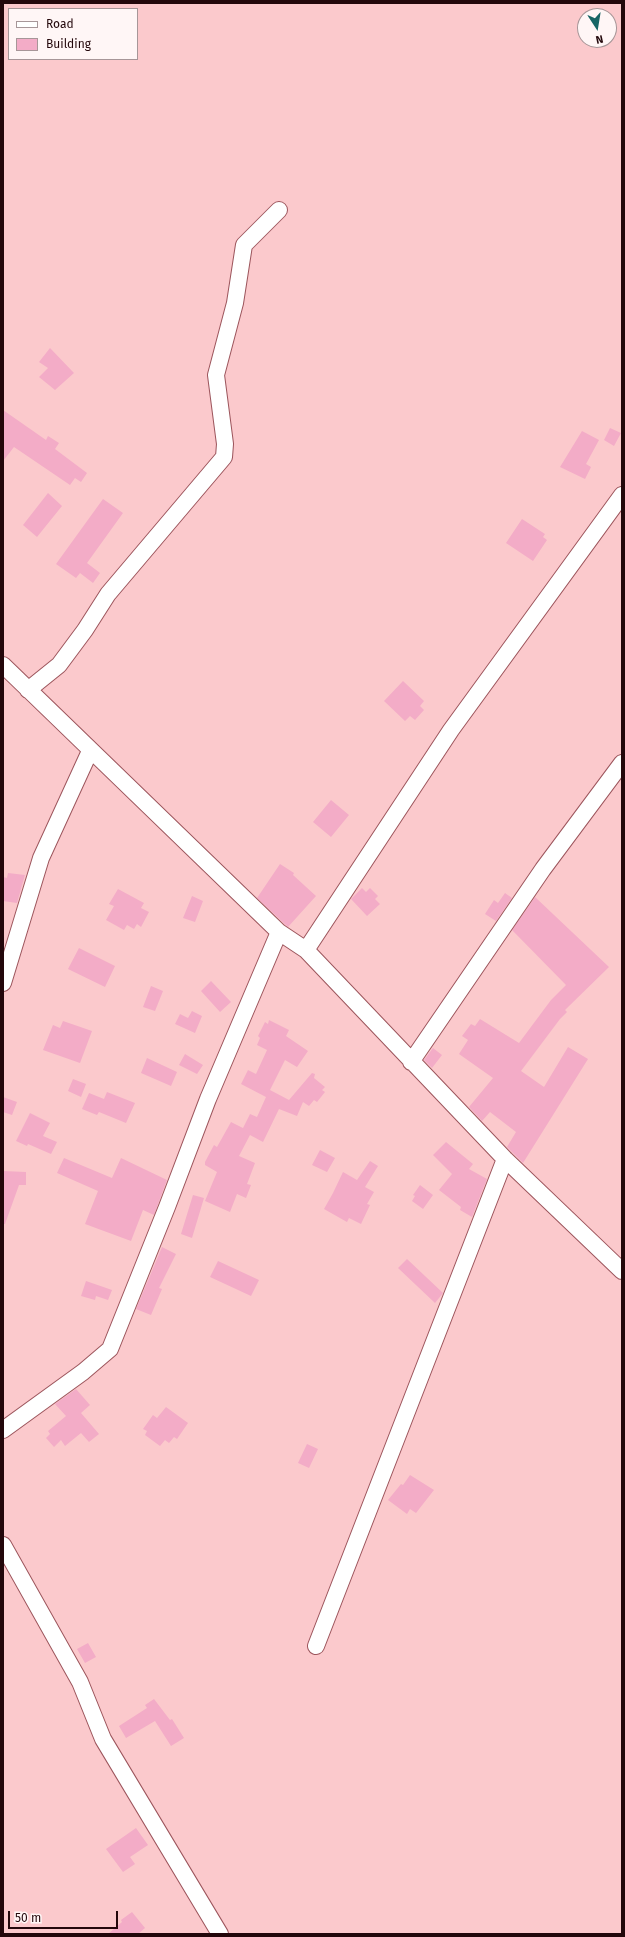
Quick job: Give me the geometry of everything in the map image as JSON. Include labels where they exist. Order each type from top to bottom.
[{"type":"street","points":[[28,690],[59,665],[85,630],[108,594],[224,457],[225,444],[216,375],[235,303],[244,245],[279,210]]},
{"type":"street","points":[[306,950],[452,730],[622,495]]},
{"type":"street","points":[[3,665],[90,751],[279,932],[306,950],[505,1159],[622,1271]]},
{"type":"street","points":[[3,983],[8,949],[41,858],[90,751]]},
{"type":"street","points":[[411,1062],[543,869],[622,763]]},
{"type":"street","points":[[3,1430],[83,1372],[110,1348],[168,1207],[208,1099],[279,932]]},
{"type":"street","points":[[316,1646],[505,1159]]},
{"type":"street","points":[[3,1546],[80,1682],[103,1739],[220,1934]]},
{"type":"building","points":[[50,348],[74,373],[55,390],[39,377],[48,368],[39,362]]},
{"type":"building","points":[[3,410],[46,440],[48,436],[59,443],[55,449],[87,473],[81,482],[75,478],[70,485],[14,447],[3,461]]},
{"type":"building","points":[[610,428],[621,433],[614,446],[604,440]]},
{"type":"building","points":[[582,431],[599,440],[586,464],[591,467],[585,479],[560,467]]},
{"type":"building","points":[[48,493],[62,506],[37,537],[23,525]]},
{"type":"building","points":[[103,499],[123,513],[87,563],[100,573],[93,583],[80,573],[76,578],[56,564]]},
{"type":"building","points":[[522,519],[545,534],[543,537],[547,540],[533,561],[506,543]]},
{"type":"building","points":[[403,681],[424,701],[420,706],[424,710],[415,720],[410,716],[405,721],[384,701]]},
{"type":"building","points":[[331,800],[349,815],[331,837],[313,822]]},
{"type":"building","points":[[280,864],[294,873],[293,875],[316,896],[288,927],[257,898]]},
{"type":"building","points":[[8,873],[25,875],[17,903],[3,901],[3,877],[7,878]]},
{"type":"building","points":[[362,888],[366,892],[370,888],[378,896],[375,899],[380,904],[367,916],[351,899]]},
{"type":"building","points":[[118,889],[144,903],[141,908],[149,912],[141,927],[137,924],[134,929],[127,925],[124,930],[106,920],[114,906],[109,904]]},
{"type":"building","points":[[505,893],[512,898],[496,921],[485,914],[494,900],[498,903]]},
{"type":"building","points":[[192,896],[203,901],[195,922],[183,918]]},
{"type":"building","points":[[535,897],[609,967],[565,1010],[567,1012],[560,1019],[521,1071],[544,1087],[568,1047],[588,1059],[523,1163],[507,1147],[516,1132],[490,1112],[482,1121],[469,1107],[493,1078],[459,1054],[468,1040],[462,1036],[471,1024],[475,1026],[480,1019],[519,1043],[551,1000],[566,985],[512,930]]},
{"type":"building","points":[[79,948],[115,966],[105,987],[68,969]]},
{"type":"building","points":[[211,981],[231,1002],[220,1012],[201,991]]},
{"type":"building","points":[[151,986],[163,991],[155,1011],[143,1007]]},
{"type":"building","points":[[192,1011],[202,1016],[195,1033],[175,1024],[180,1014],[188,1018]]},
{"type":"building","points":[[269,1020],[289,1030],[286,1036],[308,1051],[297,1067],[285,1060],[270,1090],[289,1100],[312,1073],[315,1074],[314,1078],[325,1087],[322,1090],[325,1092],[317,1102],[314,1100],[309,1106],[303,1102],[297,1116],[279,1109],[263,1142],[250,1135],[239,1156],[255,1163],[247,1184],[251,1185],[246,1198],[237,1194],[230,1212],[205,1201],[217,1172],[205,1165],[205,1162],[214,1145],[217,1147],[231,1122],[243,1128],[250,1114],[257,1117],[266,1097],[241,1084],[248,1070],[256,1074],[267,1050],[257,1045],[260,1038],[258,1036],[265,1022],[268,1024]]},
{"type":"building","points":[[63,1021],[92,1031],[80,1063],[43,1050],[53,1025],[60,1028]]},
{"type":"building","points":[[433,1048],[442,1055],[432,1068],[424,1060]]},
{"type":"building","points":[[185,1054],[203,1065],[197,1074],[179,1065]]},
{"type":"building","points":[[147,1058],[177,1072],[171,1086],[141,1073]]},
{"type":"building","points":[[73,1079],[86,1084],[81,1097],[68,1091]]},
{"type":"building","points":[[107,1092],[135,1103],[126,1123],[99,1112],[97,1115],[82,1109],[89,1093],[104,1099]]},
{"type":"building","points":[[3,1097],[17,1102],[12,1115],[3,1112]]},
{"type":"building","points":[[30,1113],[50,1123],[43,1136],[57,1142],[51,1154],[28,1144],[27,1146],[16,1141]]},
{"type":"building","points":[[446,1142],[473,1164],[469,1169],[487,1179],[472,1217],[460,1210],[461,1207],[439,1190],[452,1174],[433,1155]]},
{"type":"building","points":[[320,1150],[335,1158],[327,1172],[312,1165]]},
{"type":"building","points":[[64,1158],[112,1178],[121,1158],[167,1180],[154,1215],[143,1210],[131,1241],[85,1224],[98,1191],[57,1173]]},
{"type":"building","points":[[370,1161],[378,1166],[365,1187],[374,1192],[367,1204],[370,1205],[361,1224],[349,1218],[347,1222],[324,1209],[343,1172],[357,1180]]},
{"type":"building","points":[[3,1171],[26,1172],[26,1185],[19,1185],[5,1224],[3,1224]]},
{"type":"building","points":[[420,1185],[433,1195],[423,1209],[412,1201],[415,1196],[413,1195]]},
{"type":"building","points":[[193,1195],[204,1198],[192,1238],[181,1234]]},
{"type":"building","points":[[162,1247],[176,1254],[159,1288],[162,1289],[151,1315],[136,1309]]},
{"type":"building","points":[[407,1259],[443,1293],[435,1303],[398,1268]]},
{"type":"building","points":[[218,1261],[259,1280],[251,1296],[210,1277]]},
{"type":"building","points":[[86,1281],[112,1290],[108,1300],[96,1296],[95,1300],[81,1296]]},
{"type":"building","points":[[76,1389],[90,1405],[81,1413],[99,1434],[89,1442],[81,1433],[65,1446],[61,1440],[54,1447],[46,1438],[50,1434],[48,1431],[66,1416],[55,1404]]},
{"type":"building","points":[[166,1407],[188,1423],[177,1439],[174,1437],[169,1443],[165,1440],[160,1446],[145,1435],[147,1431],[143,1429],[153,1415],[157,1418]]},
{"type":"building","points":[[307,1444],[318,1449],[309,1468],[298,1463]]},
{"type":"building","points":[[410,1475],[434,1490],[416,1513],[410,1509],[407,1514],[388,1500],[401,1484],[403,1485]]},
{"type":"building","points":[[88,1643],[96,1657],[85,1663],[77,1649]]},
{"type":"building","points":[[154,1699],[170,1720],[172,1719],[184,1738],[171,1746],[155,1721],[126,1738],[119,1726],[147,1708],[145,1705]]},
{"type":"building","points":[[136,1828],[148,1845],[130,1857],[135,1864],[123,1872],[106,1849]]},
{"type":"building","points":[[132,1912],[145,1928],[138,1934],[108,1934],[122,1922],[121,1920]]}]
